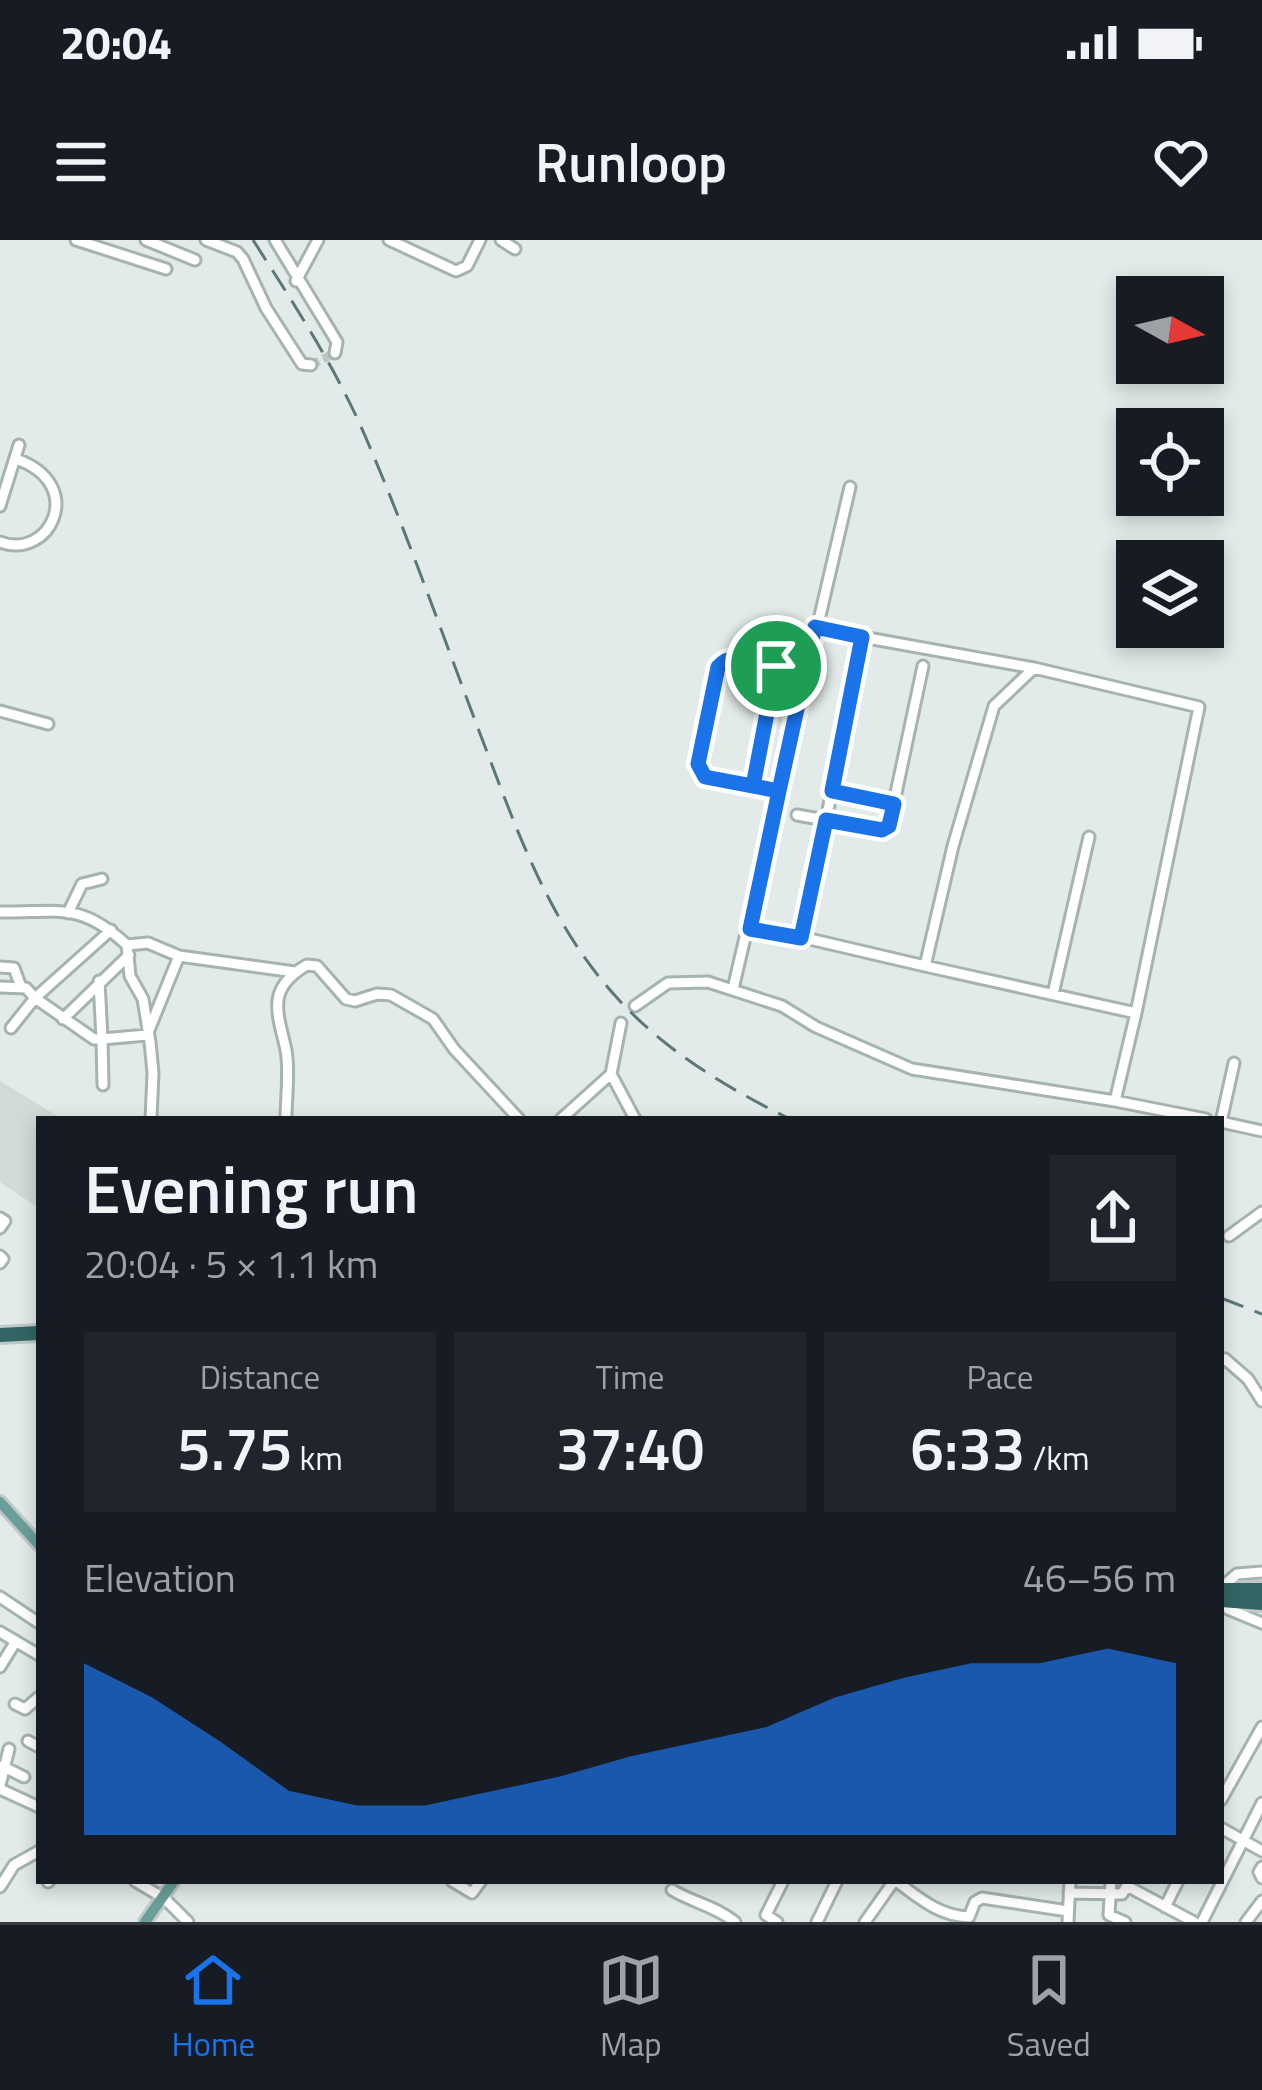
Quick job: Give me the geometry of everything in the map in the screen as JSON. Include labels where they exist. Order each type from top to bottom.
[{"type":"highway","points":[[0,1331],[36,1329]]},
{"type":"highway","points":[[1224,1594],[1262,1590]]},
{"type":"highway","points":[[1224,1594],[1262,1603]]},
{"type":"main road","points":[[0,1502],[36,1542]]},
{"type":"main road","points":[[147,1922],[174,1884]]},
{"type":"street","points":[[76,240],[166,269]]},
{"type":"street","points":[[146,240],[195,260]]},
{"type":"street","points":[[206,240],[244,259],[266,308],[302,364],[310,365]]},
{"type":"street","points":[[274,240],[337,342],[334,352]]},
{"type":"street","points":[[296,281],[318,240]]},
{"type":"street","points":[[389,240],[413,245],[456,271],[467,266],[480,240]]},
{"type":"street","points":[[501,240],[515,249]]},
{"type":"street","points":[[0,506],[20,445]]},
{"type":"street","points":[[0,542],[10,546],[31,542],[48,529],[57,509],[54,487],[39,467],[16,459]]},
{"type":"street","points":[[733,989],[850,487]]},
{"type":"street","points":[[815,627],[1034,668],[1199,706],[1115,1101]]},
{"type":"street","points":[[753,786],[784,629]]},
{"type":"street","points":[[801,938],[862,637]]},
{"type":"street","points":[[776,666],[734,657],[723,660],[698,764],[705,777],[779,791]]},
{"type":"street","points":[[797,815],[882,830],[889,826],[923,666]]},
{"type":"street","points":[[925,966],[953,846],[994,706],[1034,668]]},
{"type":"street","points":[[0,711],[48,724]]},
{"type":"street","points":[[832,791],[894,804]]},
{"type":"street","points":[[1053,994],[1089,837]]},
{"type":"street","points":[[68,913],[82,884],[102,879]]},
{"type":"street","points":[[0,912],[93,916],[128,950],[130,976],[143,999],[153,1073],[151,1116]]},
{"type":"street","points":[[750,929],[1136,1013]]},
{"type":"street","points":[[10,1028],[35,998],[111,930]]},
{"type":"street","points":[[63,1019],[128,950],[148,943],[179,956],[295,972]]},
{"type":"street","points":[[146,1035],[179,956]]},
{"type":"street","points":[[286,1116],[286,1051],[275,1009],[283,986],[307,965],[317,966],[346,999],[377,994],[406,1001],[433,1019],[516,1116]]},
{"type":"street","points":[[0,967],[14,968],[21,987]]},
{"type":"street","points":[[635,1006],[668,983],[683,980],[733,989],[782,1006],[816,1027],[912,1069],[1191,1116]]},
{"type":"street","points":[[99,981],[103,1085]]},
{"type":"street","points":[[0,987],[30,990],[94,1040],[146,1035]]},
{"type":"street","points":[[564,1116],[611,1075],[621,1023]]},
{"type":"street","points":[[1222,1116],[1234,1063]]},
{"type":"street","points":[[611,1075],[633,1116]]},
{"type":"street","points":[[1224,1123],[1262,1132]]},
{"type":"street","points":[[1229,1236],[1262,1212]]},
{"type":"street","points":[[0,1218],[5,1222],[0,1228]]},
{"type":"street","points":[[1224,1360],[1248,1378],[1262,1401]]},
{"type":"street","points":[[1224,1591],[1237,1574],[1262,1571]]},
{"type":"street","points":[[0,1597],[36,1621]]},
{"type":"street","points":[[1224,1599],[1238,1616],[1262,1623]]},
{"type":"street","points":[[0,1632],[36,1653]]},
{"type":"street","points":[[0,1667],[16,1641]]},
{"type":"street","points":[[15,1705],[25,1709],[36,1699]]},
{"type":"street","points":[[1224,1794],[1262,1726]]},
{"type":"street","points":[[28,1741],[36,1745]]},
{"type":"street","points":[[9,1749],[0,1787],[36,1806]]},
{"type":"street","points":[[2,1766],[24,1777]]},
{"type":"street","points":[[1224,1874],[1262,1803]]},
{"type":"street","points":[[1224,1830],[1262,1851]]},
{"type":"street","points":[[0,1887],[14,1865],[36,1853]]},
{"type":"street","points":[[0,1858],[14,1865]]},
{"type":"street","points":[[1262,1867],[1262,1878]]},
{"type":"street","points":[[139,1884],[163,1898],[188,1922]]},
{"type":"street","points":[[777,1922],[766,1915],[782,1884]]},
{"type":"street","points":[[817,1922],[835,1884]]},
{"type":"street","points":[[865,1922],[889,1884]]},
{"type":"street","points":[[893,1884],[958,1919],[969,1917],[982,1898],[1068,1917],[1070,1887],[1122,1894],[1128,1884],[1198,1922],[1218,1884]]},
{"type":"street","points":[[1111,1884],[1109,1915],[1124,1922]]},
{"type":"street","points":[[1163,1922],[1177,1884]]},
{"type":"street","points":[[672,1890],[699,1904],[712,1905],[735,1922]]},
{"type":"street","points":[[1246,1922],[1262,1901]]},
{"type":"street","points":[[930,1922],[938,1911]]},
{"type":"shaded area","points":[[0,1081],[57,1116],[36,1116],[36,1206],[0,1182]]},
{"type":"tunnel","points":[[311,365],[335,353]]},
{"type":"railway","points":[[253,240],[354,412],[524,846],[574,942],[619,1000],[657,1036],[721,1081],[785,1116]]},
{"type":"railway","points":[[1224,1299],[1262,1314]]},
{"type":"route","points":[[776,666],[734,657],[723,660],[698,764],[705,777],[779,791],[750,929],[801,938],[826,820],[882,830],[889,826],[894,804],[832,791],[862,637],[815,627],[779,791],[753,786],[776,666]]}]
